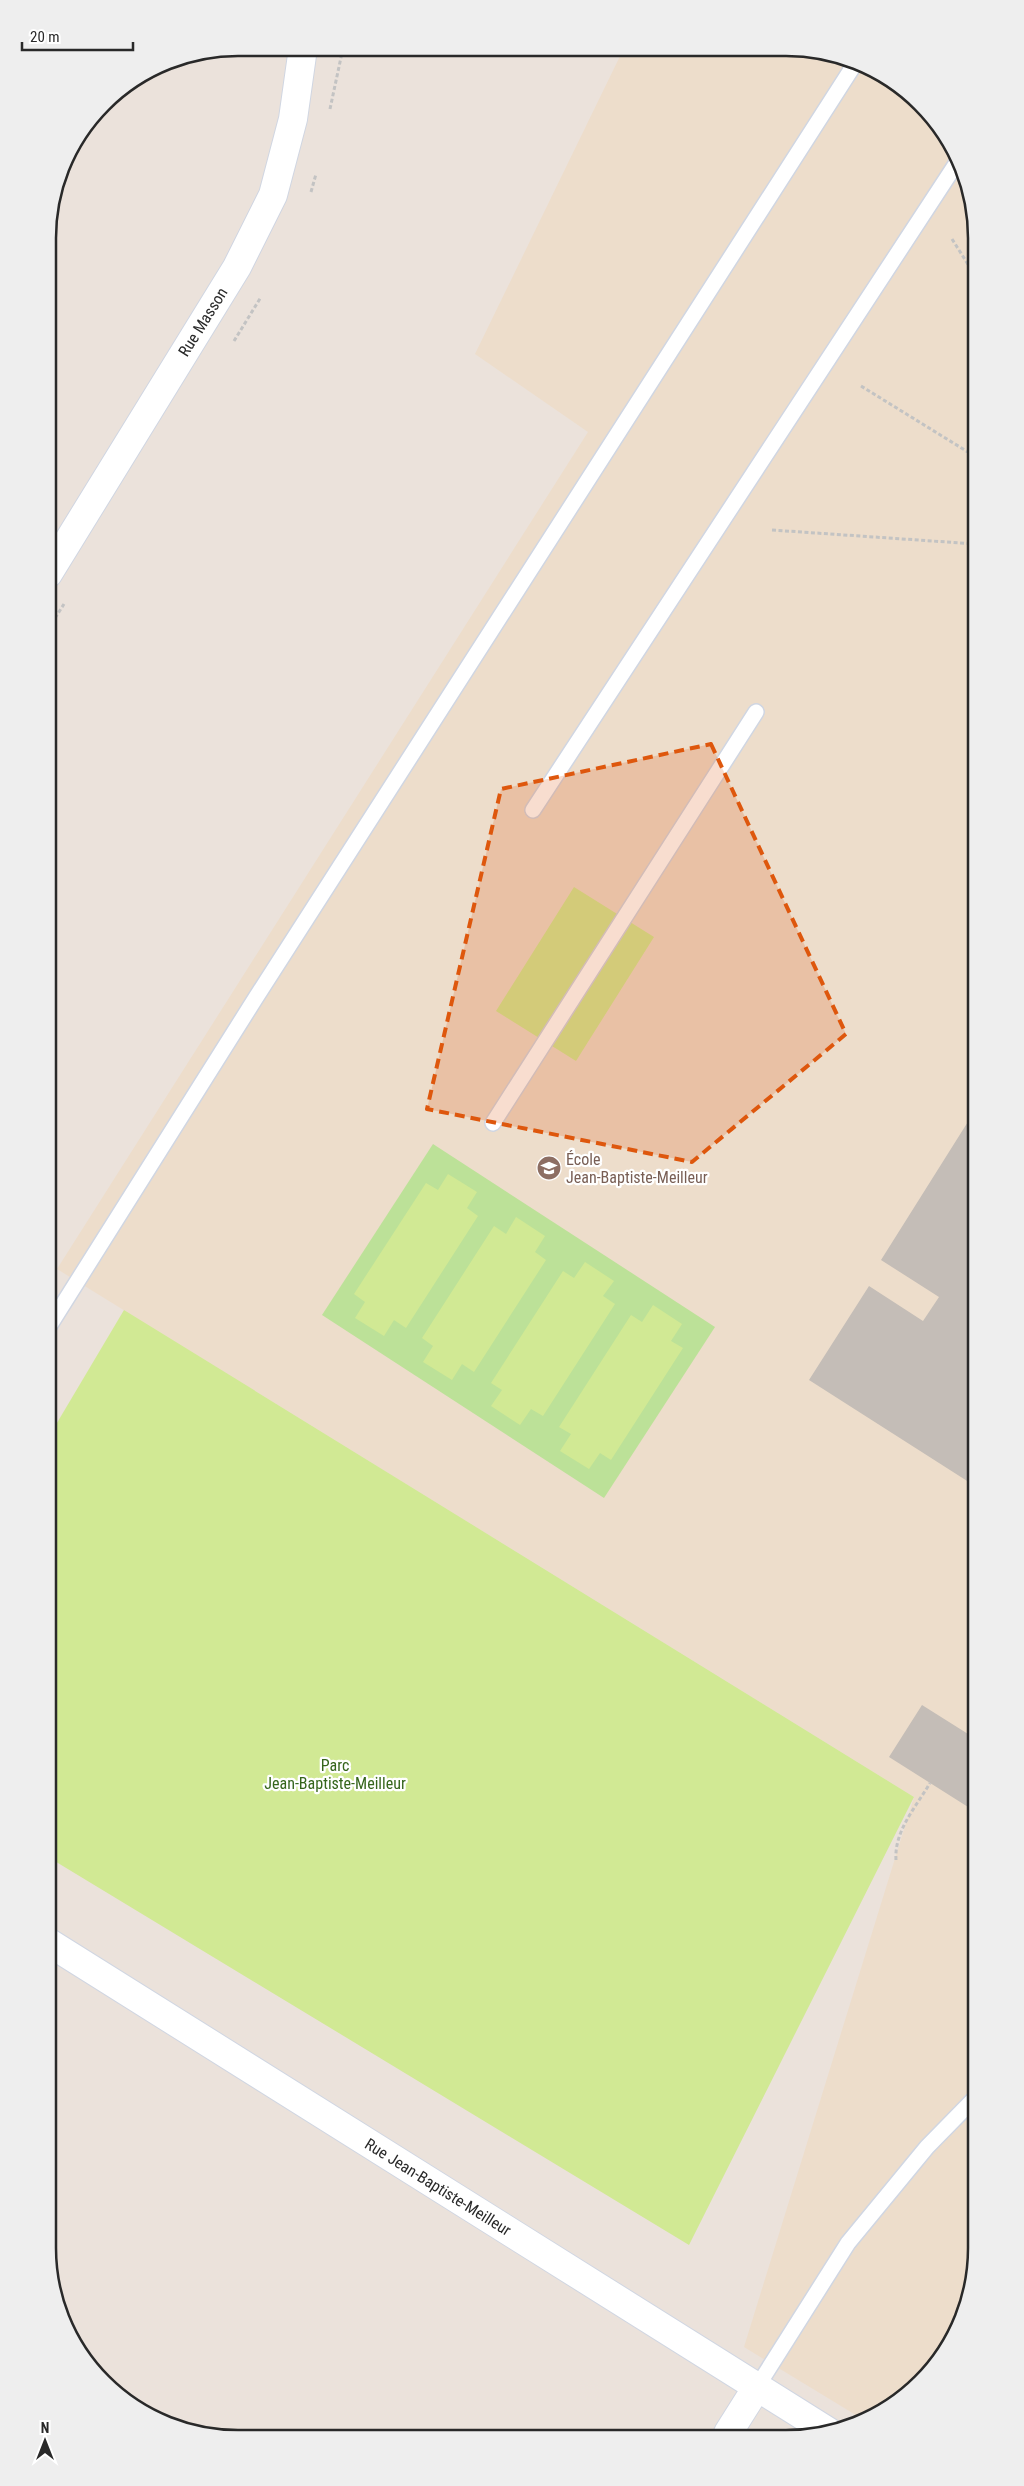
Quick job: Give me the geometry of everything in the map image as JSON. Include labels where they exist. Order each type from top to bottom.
[{"type":"street","name":"Rue Masson","points":[[56,561],[237,267],[273,195],[293,118],[303,56]]},
{"type":"street","name":"Rue Jean-Baptiste-Meilleur","points":[[56,1947],[820,2426]]},
{"type":"street","points":[[729,2430],[757,2387]]},
{"type":"lane","points":[[56,1315],[255,1000],[852,69]]},
{"type":"lane","points":[[533,810],[953,168]]},
{"type":"lane","points":[[493,1123],[756,712]]},
{"type":"lane","points":[[757,2387],[848,2243],[927,2147],[968,2106]]},
{"type":"path","points":[[952,239],[968,264]]},
{"type":"path","points":[[861,386],[968,452]]},
{"type":"path","points":[[772,530],[968,543]]},
{"type":"path","points":[[896,1860],[895,1846],[900,1832],[930,1783]]},
{"type":"highlighted area","points":[[711,744],[846,1034],[692,1162],[427,1109],[501,789]]},
{"type":"shaded area","name":"École Jean-Baptiste-Meilleur","points":[[620,56],[785,56],[833,62],[855,70],[887,87],[906,101],[923,118],[949,158],[962,191],[968,239],[968,2247],[962,2295],[949,2328],[937,2349],[923,2368],[906,2385],[887,2399],[856,2415],[744,2347],[914,1797],[57,1269],[588,432],[475,354]]},
{"type":"green space","points":[[574,887],[654,937],[576,1061],[496,1011]]},
{"type":"green space","points":[[433,1144],[715,1327],[604,1498],[322,1315]]},
{"type":"green space","points":[[448,1174],[477,1192],[467,1208],[478,1216],[406,1328],[394,1320],[384,1336],[355,1318],[365,1302],[354,1294],[426,1183],[438,1190]]},
{"type":"green space","points":[[516,1217],[545,1236],[535,1252],[546,1260],[474,1372],[462,1364],[452,1380],[423,1362],[433,1346],[422,1338],[494,1226],[506,1234]]},
{"type":"green space","points":[[585,1262],[614,1281],[603,1296],[615,1304],[543,1416],[531,1409],[520,1425],[491,1406],[502,1390],[491,1383],[563,1271],[574,1278]]},
{"type":"green space","points":[[653,1305],[682,1324],[671,1341],[683,1348],[611,1460],[600,1453],[589,1469],[560,1451],[571,1434],[559,1427],[631,1315],[642,1322]]},
{"type":"green space","name":"Parc Jean-Baptiste-Meilleur","points":[[124,1310],[914,1797],[689,2245],[56,1862],[56,1425]]},
{"type":"building","points":[[968,1122],[968,1482],[809,1380],[869,1286],[923,1321],[939,1297],[881,1260]]},
{"type":"building","points":[[922,1705],[968,1734],[968,1807],[889,1757]]},
{"type":"place","name":"École Jean-Baptiste-Meilleur","points":[[549,1168]]}]
